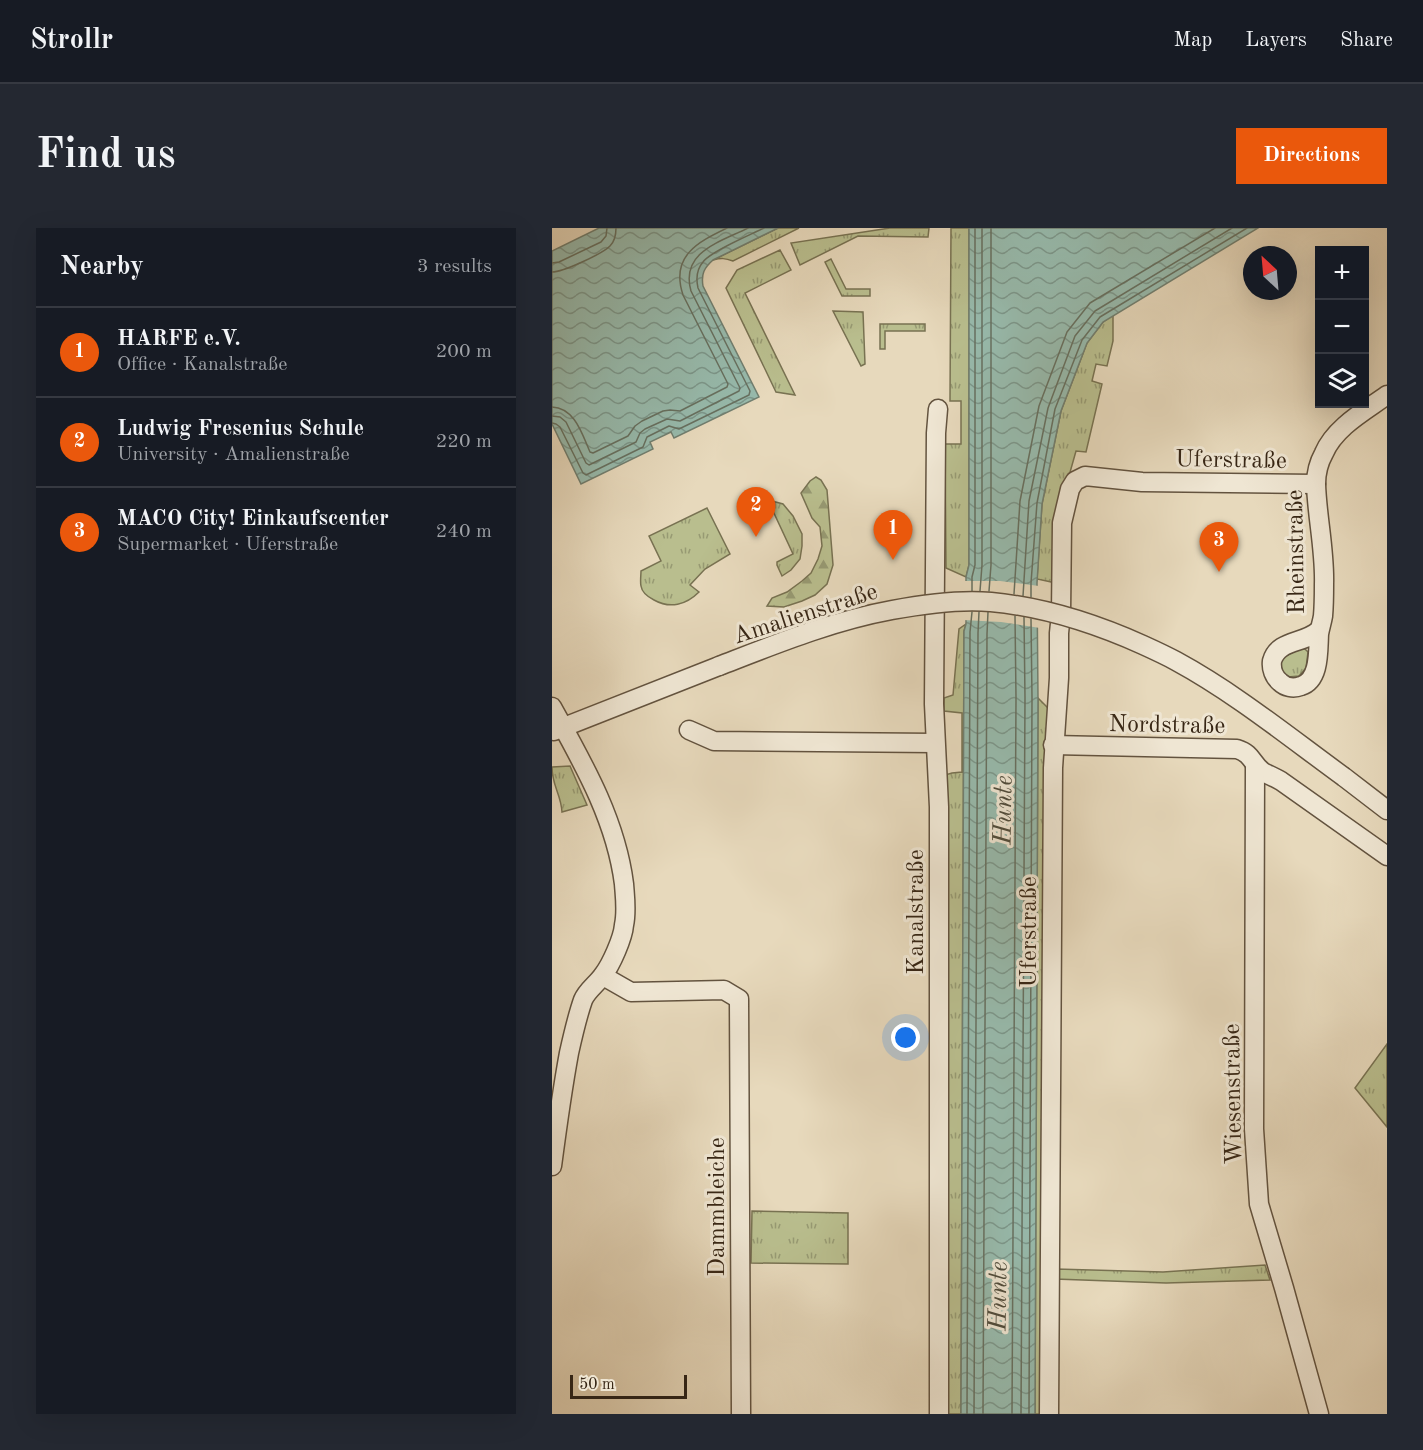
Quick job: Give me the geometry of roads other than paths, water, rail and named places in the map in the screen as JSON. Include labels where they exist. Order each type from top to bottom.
[{"type":"street","name":"Rheinstraße","points":[[1319,630],[1323,613],[1324,558],[1316,484],[1323,454],[1336,434],[1387,395]]},
{"type":"street","name":"Kanalstraße","points":[[938,409],[934,586],[935,743],[939,807],[939,1414]]},
{"type":"street","name":"Uferstraße","points":[[1049,1414],[1053,745],[1059,678],[1062,523],[1070,489],[1075,481],[1085,476],[1142,482],[1316,484]]},
{"type":"street","name":"Amalienstraße","points":[[558,730],[804,634],[850,620],[922,605],[989,602],[1039,609],[1093,624],[1175,660],[1223,690],[1387,810]]},
{"type":"street","points":[[552,707],[558,730],[603,807],[622,867],[626,908],[624,928],[615,951],[603,976],[584,998],[573,1034],[561,1092],[552,1166]]},
{"type":"street","points":[[689,730],[714,741],[935,743]]},
{"type":"street","name":"Nordstraße","points":[[1053,745],[1237,749],[1250,756],[1263,772],[1281,781],[1387,856]]},
{"type":"street","name":"Wiesenstraße","points":[[1255,765],[1254,1129],[1259,1204],[1319,1414]]},
{"type":"street","name":"Dammbleiche","points":[[603,976],[631,992],[724,990],[739,999],[741,1414]]},
{"type":"water","points":[[599,228],[778,228],[713,260],[705,269],[702,278],[703,286],[759,397],[674,438],[671,432],[650,442],[653,449],[581,484],[552,424],[552,251]]},
{"type":"water","name":"Hunte","points":[[969,228],[1258,228],[1103,322],[1087,343],[1061,411],[1042,504],[1037,583],[1035,1414],[961,1414],[964,631],[966,577],[969,565]]},
{"type":"place","name":"Ludwig Fresenius Schule","points":[[756,537]]},
{"type":"place","name":"HARFE e.V.","points":[[893,560]]},
{"type":"place","name":"MACO City! Einkaufscenter","points":[[1219,572]]}]
